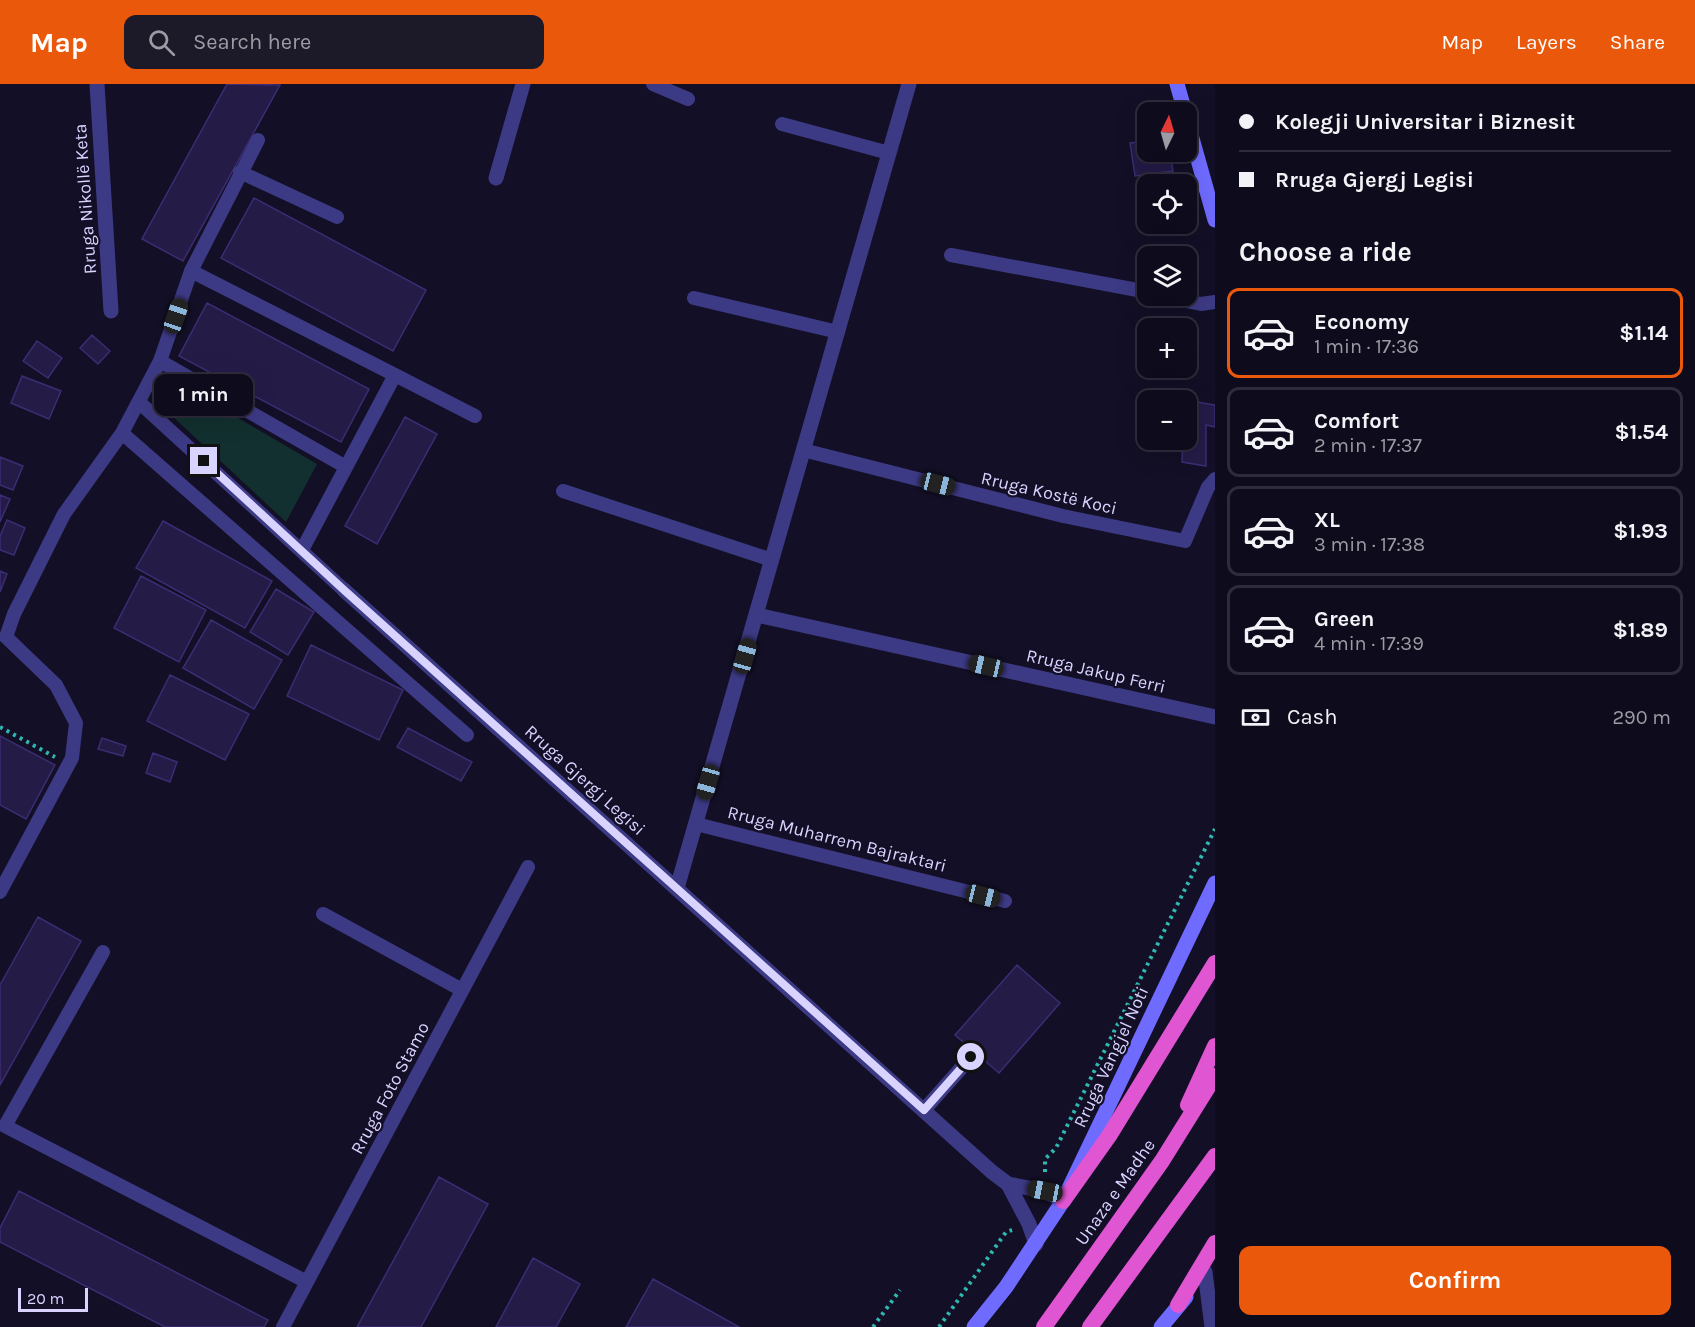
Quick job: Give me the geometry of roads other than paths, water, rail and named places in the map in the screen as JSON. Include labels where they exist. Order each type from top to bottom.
[{"type":"highway","points":[[1063,1201],[1109,1136],[1215,963]]},
{"type":"highway","points":[[1185,1126],[1192,1094],[1215,1046]]},
{"type":"highway","name":"Unaza e Madhe","points":[[1044,1327],[1185,1126],[1215,1076]]},
{"type":"highway","points":[[1090,1327],[1215,1156]]},
{"type":"highway","points":[[1178,1305],[1215,1243]]},
{"type":"main road","points":[[1178,84],[1183,102]]},
{"type":"main road","points":[[1197,155],[1215,220]]},
{"type":"main road","name":"Rruga Vangjel Noti","points":[[974,1327],[1006,1287],[1063,1201],[1215,883]]},
{"type":"main road","points":[[1161,1327],[1215,1259]]},
{"type":"street","name":"Rruga Nikollë Keta","points":[[97,84],[111,311]]},
{"type":"street","points":[[496,178],[523,84]]},
{"type":"street","points":[[677,888],[909,84]]},
{"type":"street","name":"Rruga Gjergj Legisi","points":[[344,590],[1008,1184],[1029,1224],[1036,1244]]},
{"type":"street","name":"Rruga Jakup Ferri","points":[[757,615],[1215,717]]},
{"type":"street","points":[[1008,1184],[1045,1191],[1063,1201]]},
{"type":"street","points":[[1205,1272],[1212,1327]]},
{"type":"lane","points":[[653,84],[688,99]]},
{"type":"lane","points":[[782,124],[889,153]]},
{"type":"lane","points":[[0,892],[70,761],[76,723],[56,685],[6,637],[14,614],[64,514],[122,433],[160,361],[191,271],[258,140]]},
{"type":"lane","points":[[240,172],[338,217]]},
{"type":"lane","points":[[951,255],[1137,290]]},
{"type":"lane","points":[[191,271],[475,416]]},
{"type":"lane","points":[[694,298],[838,332]]},
{"type":"lane","points":[[1197,303],[1215,302]]},
{"type":"lane","points":[[160,361],[346,467]]},
{"type":"lane","points":[[302,550],[395,375]]},
{"type":"lane","name":"Rruga Gjergj Legisi","points":[[139,402],[344,590]]},
{"type":"lane","points":[[122,433],[467,735]]},
{"type":"lane","name":"Rruga Kostë Koci","points":[[803,450],[1063,516],[1185,542],[1208,487],[1215,479]]},
{"type":"lane","points":[[563,491],[772,560]]},
{"type":"lane","name":"Rruga Muharrem Bajraktari","points":[[696,824],[1005,901]]},
{"type":"lane","name":"Rruga Foto Stamo","points":[[284,1327],[528,867]]},
{"type":"lane","points":[[322,914],[462,990]]},
{"type":"lane","points":[[103,952],[5,1126],[307,1282]]},
{"type":"lane","points":[[924,1110],[971,1057]]}]
